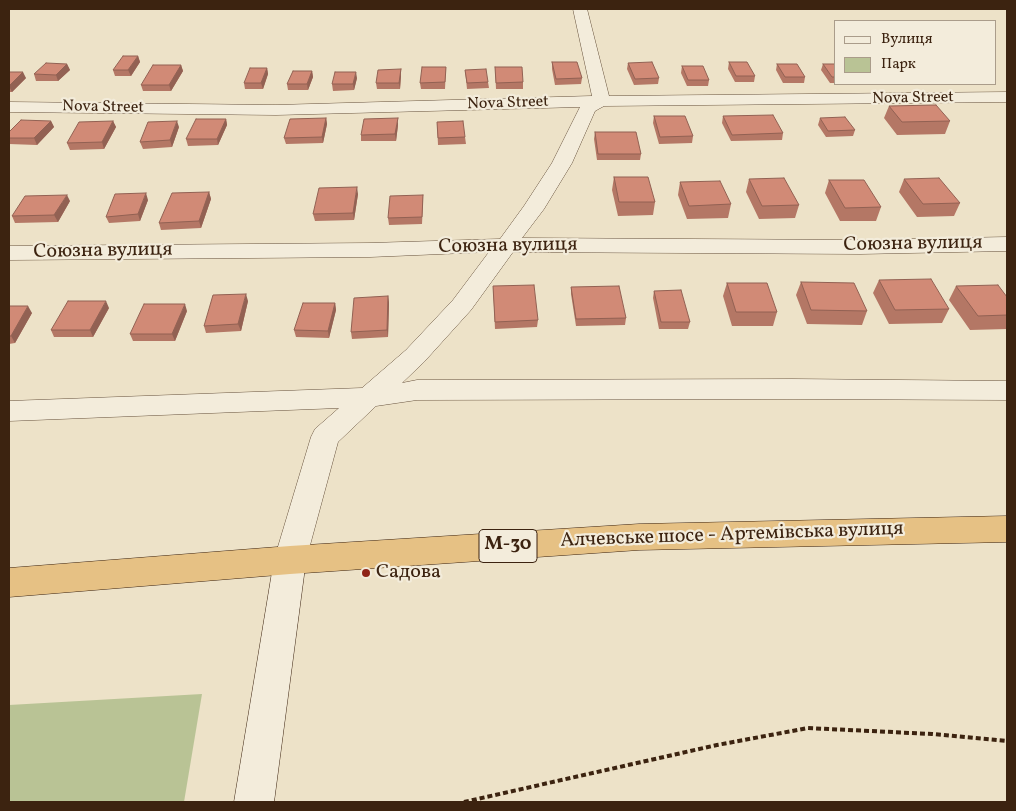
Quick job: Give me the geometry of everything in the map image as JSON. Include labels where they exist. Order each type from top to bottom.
[{"type":"highway","name":"Алчевське шосе - Артемівська вулиця","points":[[9,583],[290,560],[639,537],[1007,529]]},
{"type":"street","points":[[254,802],[290,560],[325,437],[415,356],[462,305],[533,209],[562,162],[588,108],[600,101],[601,92],[580,9]]},
{"type":"street","name":"Nova Street","points":[[9,107],[276,110],[600,101],[1007,97]]},
{"type":"street","name":"Союзна вулиця","points":[[9,253],[370,250],[506,245],[860,247],[1007,244]]},
{"type":"street","points":[[9,411],[214,402],[368,398],[417,390],[792,389],[1007,391]]},
{"type":"path","points":[[464,802],[717,745],[808,728],[932,734],[1007,742]]},
{"type":"green space","points":[[202,694],[184,802],[9,802],[9,705]]},
{"type":"building","points":[[123,56],[138,56],[128,70],[113,70]]},
{"type":"building","points":[[552,62],[577,62],[582,78],[556,79]]},
{"type":"building","points":[[652,62],[659,78],[635,79],[628,63]]},
{"type":"building","points":[[729,62],[747,62],[755,76],[736,76]]},
{"type":"building","points":[[46,63],[67,64],[56,75],[34,74]]},
{"type":"building","points":[[777,64],[797,64],[805,77],[785,77]]},
{"type":"building","points":[[823,64],[834,64],[834,77],[832,77]]},
{"type":"building","points":[[153,65],[181,65],[169,85],[141,85]]},
{"type":"building","points":[[682,66],[703,66],[709,80],[688,80]]},
{"type":"building","points":[[422,67],[446,67],[445,82],[420,83]]},
{"type":"building","points":[[495,67],[522,67],[523,82],[496,83]]},
{"type":"building","points":[[250,68],[267,68],[261,83],[244,83]]},
{"type":"building","points":[[401,69],[399,83],[376,83],[378,70]]},
{"type":"building","points":[[486,69],[488,82],[467,83],[465,70]]},
{"type":"building","points":[[293,71],[312,71],[307,84],[287,84]]},
{"type":"building","points":[[9,72],[23,72],[9,86]]},
{"type":"building","points":[[335,72],[356,72],[353,84],[332,84]]},
{"type":"building","points":[[936,105],[950,121],[902,122],[889,106]]},
{"type":"building","points":[[773,115],[783,133],[732,135],[723,116]]},
{"type":"building","points":[[654,116],[685,116],[693,136],[660,137]]},
{"type":"building","points":[[845,117],[855,130],[828,131],[820,118]]},
{"type":"building","points":[[326,118],[322,137],[284,138],[290,119]]},
{"type":"building","points":[[398,118],[395,134],[361,135],[364,119]]},
{"type":"building","points":[[196,119],[226,119],[217,139],[186,139]]},
{"type":"building","points":[[21,120],[51,121],[34,138],[9,138],[9,132]]},
{"type":"building","points":[[113,121],[102,142],[67,143],[79,122]]},
{"type":"building","points":[[177,121],[170,140],[140,142],[148,122]]},
{"type":"building","points":[[463,121],[465,137],[438,138],[437,122]]},
{"type":"building","points":[[595,132],[636,132],[641,154],[598,154]]},
{"type":"building","points":[[614,177],[648,177],[655,202],[619,202]]},
{"type":"building","points":[[784,178],[799,205],[762,206],[749,179]]},
{"type":"building","points":[[939,178],[960,203],[923,204],[904,179]]},
{"type":"building","points":[[829,180],[864,180],[881,207],[845,208]]},
{"type":"building","points":[[720,181],[731,204],[689,206],[680,182]]},
{"type":"building","points":[[357,187],[353,213],[313,214],[319,188]]},
{"type":"building","points":[[209,192],[199,221],[159,223],[172,193]]},
{"type":"building","points":[[146,193],[138,214],[106,217],[115,194]]},
{"type":"building","points":[[67,195],[54,215],[12,216],[25,196]]},
{"type":"building","points":[[423,195],[422,217],[388,218],[390,196]]},
{"type":"building","points":[[931,279],[949,309],[895,310],[879,280]]},
{"type":"building","points":[[801,282],[854,283],[867,311],[811,310]]},
{"type":"building","points":[[727,283],[767,283],[777,312],[736,312]]},
{"type":"building","points":[[534,285],[538,320],[495,322],[493,286]]},
{"type":"building","points":[[998,285],[1007,297],[1007,315],[978,316],[956,286]]},
{"type":"building","points":[[619,286],[626,318],[576,319],[571,287]]},
{"type":"building","points":[[681,290],[690,322],[661,322],[654,291]]},
{"type":"building","points":[[246,294],[238,324],[204,326],[213,295]]},
{"type":"building","points":[[388,296],[387,330],[351,332],[354,298]]},
{"type":"building","points":[[68,301],[106,301],[90,330],[51,330]]},
{"type":"building","points":[[303,303],[335,303],[328,331],[294,330]]},
{"type":"building","points":[[144,304],[185,304],[172,334],[130,334]]},
{"type":"building","points":[[9,306],[28,306],[11,336],[9,336]]},
{"type":"place","name":"Садова","points":[[366,573]]}]
